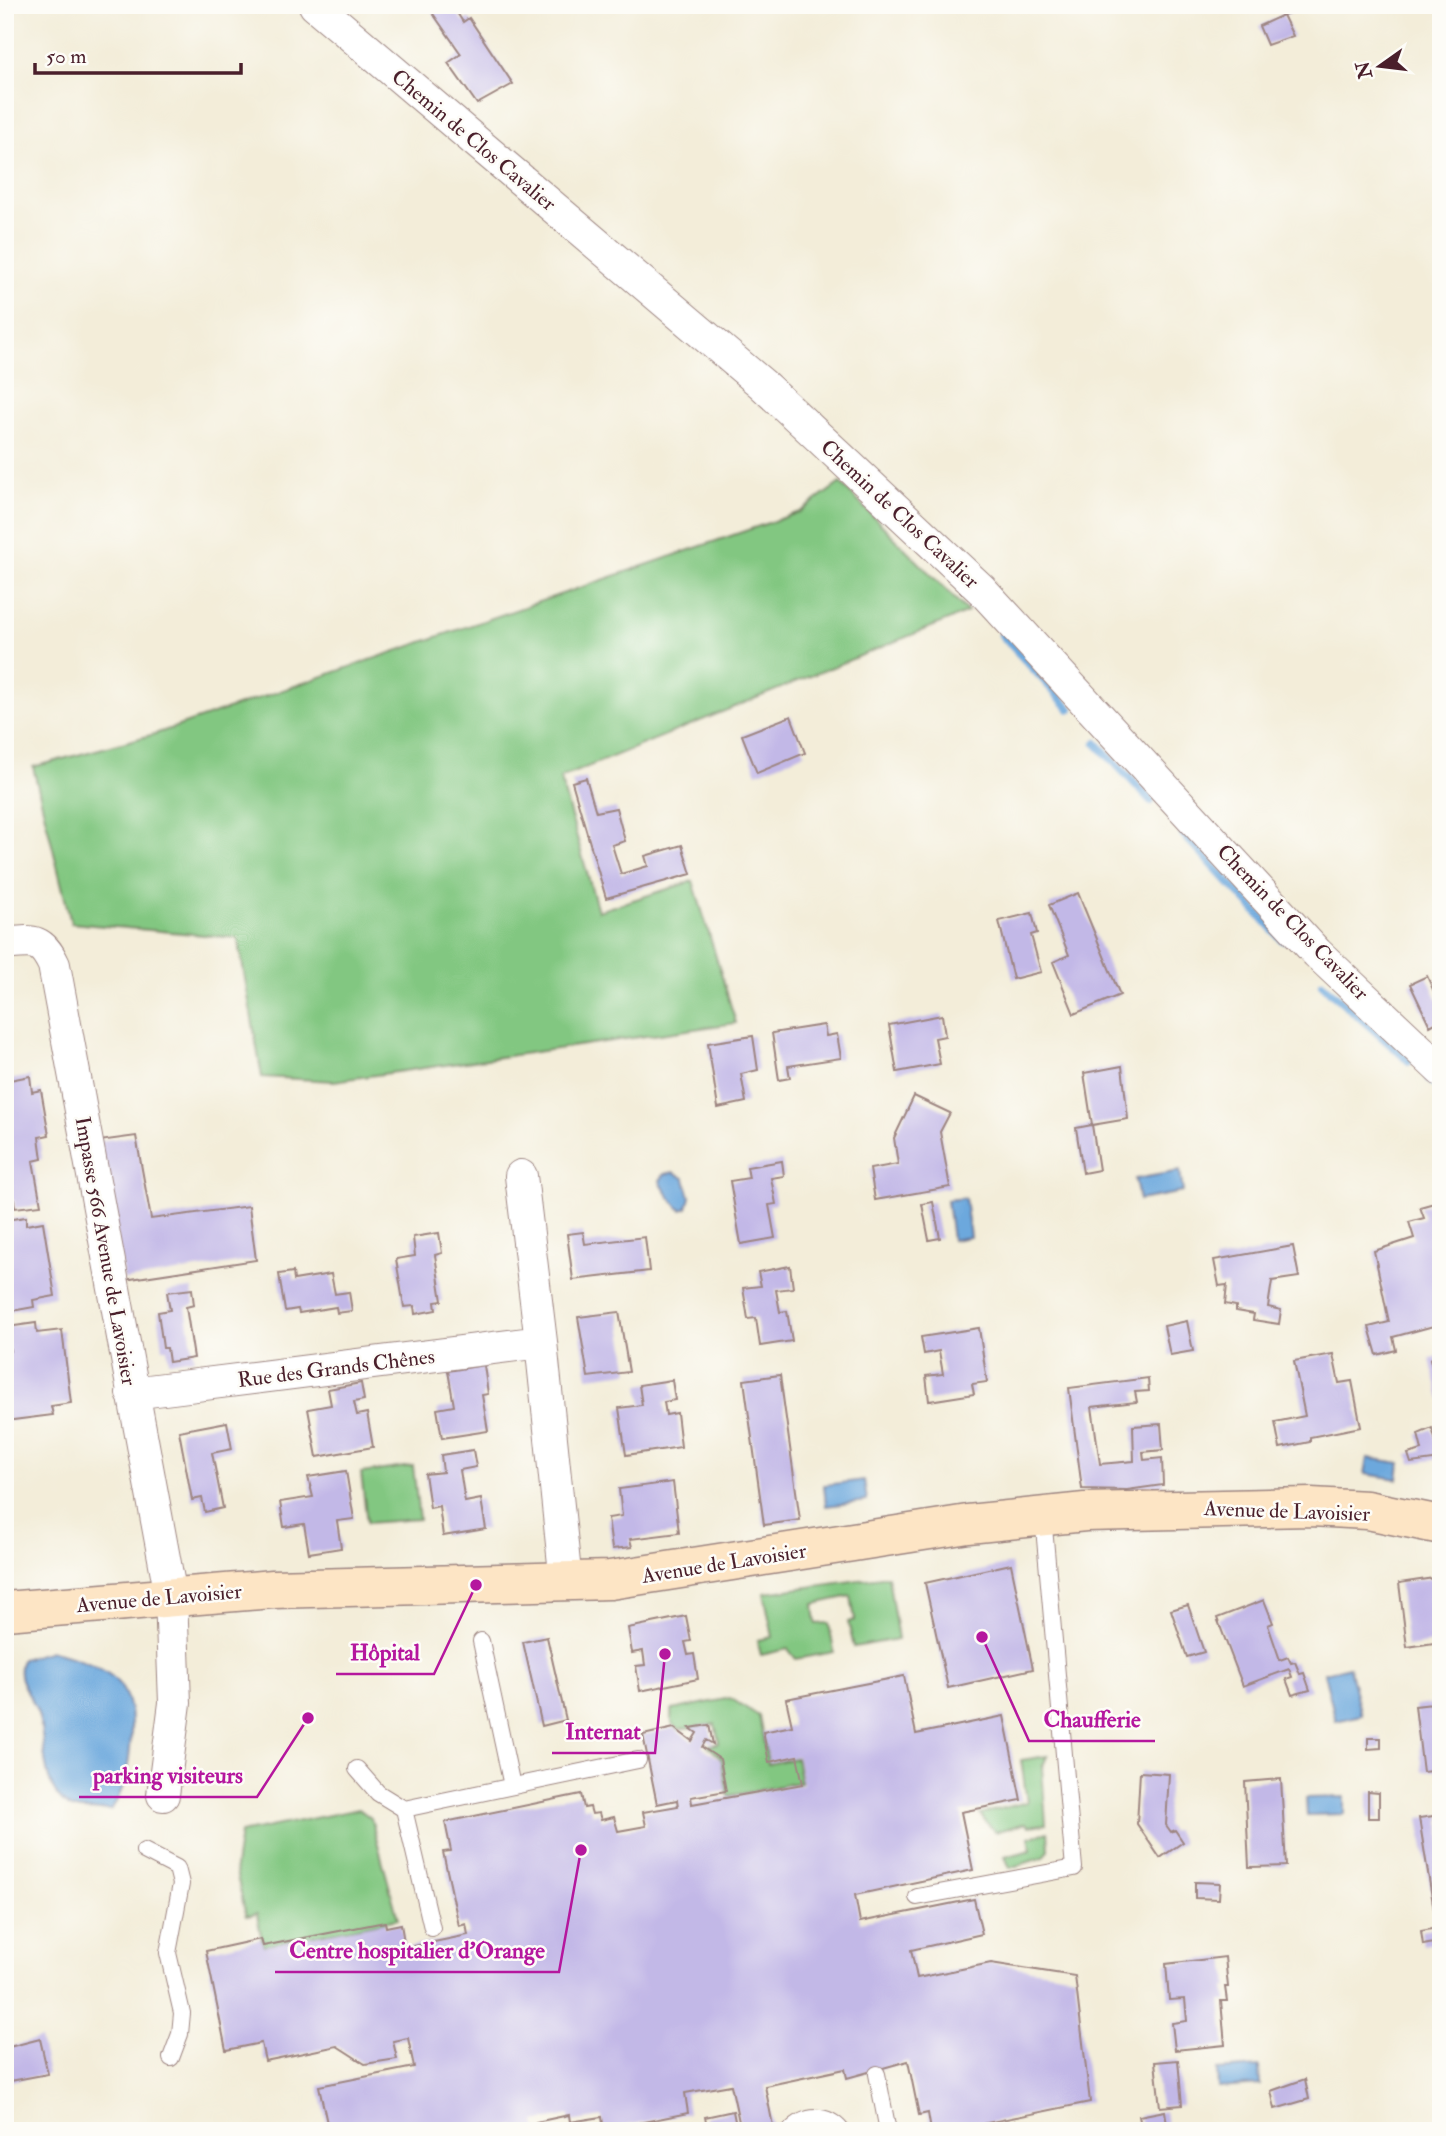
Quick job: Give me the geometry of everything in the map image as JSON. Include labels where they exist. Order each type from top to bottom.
[{"type":"street","name":"Chemin de Clos Cavalier","points":[[315,5],[762,384],[982,590],[1317,953],[1441,1070]]},
{"type":"street","name":"Impasse 566 Avenue de Lavoisier","points":[[5,944],[32,941],[46,949],[54,965],[171,1596],[175,1703],[163,1795]]},
{"type":"street","points":[[521,1176],[566,1583]]},
{"type":"street","name":"Rue des Grands Chênes","points":[[132,1393],[541,1342]]},
{"type":"street","name":"Avenue de Lavoisier","points":[[5,1611],[273,1589],[566,1583],[695,1569],[916,1531],[1043,1516],[1171,1509],[1311,1507],[1367,1510],[1441,1525]]},
{"type":"lane","points":[[917,1897],[1074,1868],[1043,1516]]},
{"type":"lane","points":[[481,1641],[512,1786]]},
{"type":"lane","points":[[357,1769],[378,1793],[404,1809],[638,1760]]},
{"type":"lane","points":[[404,1809],[432,1928]]},
{"type":"lane","points":[[144,1851],[177,1868],[181,1884],[168,1953],[182,2013],[180,2034],[171,2058]]},
{"type":"lane","points":[[877,2074],[888,2131]]},
{"type":"lane","points":[[790,2131],[806,2119],[817,2117],[828,2119],[842,2131]]},
{"type":"green space","points":[[840,483],[968,612],[560,778],[598,911],[693,881],[736,1023],[334,1081],[262,1077],[238,938],[71,923],[33,767],[155,734],[800,512]]},
{"type":"green space","points":[[413,1466],[419,1519],[367,1523],[361,1473]]},
{"type":"green space","points":[[888,1576],[898,1639],[854,1647],[848,1622],[855,1620],[851,1596],[814,1604],[816,1624],[829,1623],[834,1652],[796,1659],[788,1649],[761,1655],[757,1640],[773,1637],[764,1593]]},
{"type":"green space","points":[[730,1698],[759,1716],[768,1764],[796,1758],[801,1782],[728,1796],[721,1758],[708,1746],[719,1743],[715,1724],[679,1729],[672,1724],[672,1710]]},
{"type":"green space","points":[[1047,1756],[1042,1768],[1046,1824],[1028,1826],[1026,1823],[995,1832],[980,1814],[1027,1802],[1021,1760]]},
{"type":"green space","points":[[359,1809],[371,1818],[398,1919],[263,1946],[257,1914],[246,1916],[235,1867],[240,1833]]},
{"type":"green space","points":[[1048,1832],[1049,1850],[1044,1857],[1010,1868],[1005,1857],[1031,1850],[1029,1837]]},
{"type":"water","points":[[1180,1171],[1183,1192],[1139,1200],[1135,1179]]},
{"type":"water","points":[[674,1172],[685,1179],[690,1197],[687,1208],[681,1210],[660,1180],[665,1174]]},
{"type":"water","points":[[965,1198],[970,1237],[952,1240],[947,1200]]},
{"type":"water","points":[[1368,1458],[1400,1463],[1398,1479],[1365,1474]]},
{"type":"water","points":[[864,1480],[867,1501],[826,1506],[824,1485]]},
{"type":"water","points":[[51,1651],[105,1672],[124,1692],[131,1726],[129,1757],[122,1788],[111,1810],[72,1808],[52,1787],[38,1714],[20,1674],[22,1659]]},
{"type":"water","points":[[1349,1667],[1361,1715],[1336,1721],[1324,1673]]},
{"type":"water","points":[[1344,1797],[1344,1814],[1307,1815],[1306,1798]]},
{"type":"water","points":[[1259,2067],[1260,2085],[1218,2088],[1217,2070]]},
{"type":"building","points":[[427,5],[452,5],[463,22],[469,18],[513,84],[477,104],[448,63],[461,54]]},
{"type":"building","points":[[1280,5],[1299,5],[1301,9],[1283,15]]},
{"type":"building","points":[[1283,15],[1293,36],[1267,45],[1259,26]]},
{"type":"building","points":[[791,716],[805,753],[757,773],[742,735]]},
{"type":"building","points":[[586,778],[596,812],[616,808],[625,841],[612,845],[621,874],[648,866],[645,856],[682,845],[691,874],[606,898],[572,782]]},
{"type":"building","points":[[1078,893],[1120,995],[1074,1014],[1053,962],[1069,955],[1049,905]]},
{"type":"building","points":[[1032,913],[1037,933],[1031,935],[1041,972],[1013,979],[999,921]]},
{"type":"building","points":[[1427,976],[1441,1007],[1441,1020],[1430,1026],[1410,984]]},
{"type":"building","points":[[942,1015],[945,1036],[935,1038],[940,1064],[897,1072],[889,1025]]},
{"type":"building","points":[[824,1025],[826,1036],[837,1034],[841,1058],[788,1066],[790,1078],[779,1080],[772,1033]]},
{"type":"building","points":[[753,1036],[758,1070],[741,1074],[746,1102],[718,1108],[708,1043]]},
{"type":"building","points":[[1122,1066],[1128,1119],[1092,1125],[1084,1073]]},
{"type":"building","points":[[30,1076],[32,1092],[41,1090],[49,1135],[39,1137],[42,1159],[33,1161],[41,1205],[15,1208],[14,1200],[5,1201],[5,1081]]},
{"type":"building","points":[[914,1096],[950,1113],[940,1132],[950,1187],[875,1200],[870,1169],[898,1164],[894,1138]]},
{"type":"building","points":[[1092,1125],[1099,1170],[1083,1173],[1076,1128]]},
{"type":"building","points":[[136,1136],[151,1219],[249,1206],[256,1260],[124,1280],[99,1141]]},
{"type":"building","points":[[782,1161],[784,1176],[771,1178],[776,1204],[769,1205],[775,1238],[741,1244],[730,1181],[749,1178],[747,1167]]},
{"type":"building","points":[[1441,1201],[1441,1324],[1393,1337],[1396,1350],[1377,1355],[1369,1327],[1389,1322],[1374,1251],[1414,1238],[1409,1222],[1424,1218],[1420,1207]]},
{"type":"building","points":[[933,1202],[940,1238],[929,1240],[922,1204]]},
{"type":"building","points":[[26,1217],[26,1225],[43,1222],[55,1296],[33,1300],[34,1307],[6,1312],[5,1220]]},
{"type":"building","points":[[583,1232],[585,1244],[645,1237],[649,1271],[573,1280],[567,1234]]},
{"type":"building","points":[[439,1233],[442,1253],[435,1255],[442,1301],[435,1302],[436,1310],[415,1314],[414,1306],[404,1307],[396,1259],[415,1256],[413,1237]]},
{"type":"building","points":[[1293,1246],[1299,1277],[1272,1281],[1268,1307],[1281,1310],[1279,1324],[1253,1320],[1254,1314],[1236,1311],[1236,1306],[1225,1304],[1227,1285],[1219,1286],[1214,1260]]},
{"type":"building","points":[[790,1266],[793,1288],[776,1290],[780,1312],[787,1311],[792,1341],[760,1346],[756,1318],[748,1319],[743,1288],[761,1286],[758,1272]]},
{"type":"building","points":[[293,1272],[294,1280],[331,1274],[335,1294],[349,1292],[352,1311],[337,1313],[336,1307],[299,1313],[298,1309],[285,1311],[279,1274]]},
{"type":"building","points":[[192,1289],[194,1305],[186,1307],[194,1358],[169,1362],[167,1348],[163,1348],[158,1312],[170,1310],[167,1292]]},
{"type":"building","points":[[619,1312],[629,1372],[588,1377],[578,1317]]},
{"type":"building","points":[[1187,1321],[1193,1351],[1170,1355],[1164,1326]]},
{"type":"building","points":[[36,1323],[37,1333],[62,1330],[71,1403],[51,1406],[53,1415],[5,1421],[5,1351],[10,1351],[7,1327]]},
{"type":"building","points":[[979,1328],[987,1382],[972,1384],[974,1394],[929,1401],[926,1376],[943,1374],[939,1351],[924,1354],[921,1337]]},
{"type":"building","points":[[1333,1354],[1339,1383],[1352,1381],[1361,1427],[1310,1437],[1310,1442],[1280,1448],[1275,1422],[1305,1416],[1294,1361]]},
{"type":"building","points":[[1441,1355],[1441,1398],[1440,1399],[1430,1359]]},
{"type":"building","points":[[484,1365],[488,1394],[482,1395],[488,1431],[442,1438],[437,1409],[454,1406],[448,1371]]},
{"type":"building","points":[[780,1375],[800,1520],[764,1525],[744,1380]]},
{"type":"building","points":[[1148,1378],[1149,1391],[1135,1392],[1137,1402],[1092,1407],[1100,1464],[1134,1461],[1133,1426],[1161,1424],[1163,1450],[1143,1452],[1144,1460],[1162,1458],[1163,1485],[1127,1490],[1082,1489],[1069,1388]]},
{"type":"building","points":[[672,1380],[675,1400],[664,1402],[666,1415],[677,1413],[681,1447],[626,1455],[619,1408],[642,1405],[639,1385]]},
{"type":"building","points":[[361,1383],[364,1400],[354,1402],[357,1415],[367,1413],[373,1447],[317,1457],[308,1409],[331,1405],[328,1389]]},
{"type":"building","points":[[227,1422],[232,1449],[212,1453],[223,1508],[205,1512],[202,1498],[192,1500],[179,1431]]},
{"type":"building","points":[[1432,1428],[1441,1459],[1411,1463],[1408,1454],[1422,1450],[1418,1434]]},
{"type":"building","points":[[473,1450],[476,1467],[460,1470],[465,1502],[481,1499],[486,1529],[443,1536],[439,1506],[430,1508],[425,1474],[443,1472],[441,1455]]},
{"type":"building","points":[[346,1471],[354,1519],[337,1521],[341,1548],[309,1553],[304,1524],[284,1527],[280,1502],[313,1497],[308,1477]]},
{"type":"building","points":[[673,1482],[679,1533],[630,1539],[632,1547],[612,1549],[608,1518],[622,1516],[619,1489]]},
{"type":"building","points":[[1011,1564],[1033,1669],[948,1688],[925,1583]]},
{"type":"building","points":[[1441,1577],[1441,1642],[1407,1647],[1399,1583]]},
{"type":"building","points":[[1264,1600],[1273,1623],[1268,1625],[1280,1660],[1288,1657],[1291,1663],[1295,1662],[1300,1674],[1304,1673],[1310,1690],[1292,1695],[1286,1679],[1292,1677],[1289,1669],[1243,1686],[1217,1618]]},
{"type":"building","points":[[1188,1605],[1204,1652],[1187,1657],[1171,1610]]},
{"type":"building","points":[[686,1616],[691,1641],[685,1642],[688,1655],[694,1654],[698,1679],[640,1691],[636,1666],[645,1665],[643,1651],[632,1653],[628,1628]]},
{"type":"building","points":[[547,1637],[566,1720],[542,1726],[523,1642]]},
{"type":"building","points":[[904,1676],[916,1734],[1004,1716],[1021,1800],[961,1812],[973,1870],[855,1895],[860,1922],[974,1899],[982,1934],[911,1950],[917,1978],[991,1963],[1075,1976],[1090,2102],[948,2131],[931,2131],[928,2113],[919,2115],[908,2061],[847,2078],[845,2069],[765,2086],[774,2131],[741,2131],[731,2085],[685,2093],[688,2113],[604,2130],[602,2117],[570,2122],[569,2115],[536,2122],[537,2131],[516,2131],[515,2126],[492,2131],[351,2131],[347,2124],[328,2128],[319,2086],[414,2067],[408,2038],[393,2041],[397,2059],[365,2064],[337,2046],[265,2061],[261,2043],[226,2050],[206,1951],[261,1939],[263,1946],[385,1922],[386,1927],[401,1924],[405,1948],[468,1935],[466,1924],[459,1926],[443,1852],[451,1851],[445,1822],[581,1794],[584,1808],[590,1807],[592,1814],[599,1813],[601,1820],[614,1817],[618,1831],[646,1826],[643,1812],[678,1806],[677,1800],[657,1804],[643,1735],[674,1728],[692,1741],[697,1733],[690,1728],[709,1725],[713,1744],[706,1740],[702,1747],[720,1759],[726,1791],[691,1797],[692,1804],[803,1784],[797,1756],[769,1762],[763,1732],[792,1726],[786,1699]]},
{"type":"building","points":[[1441,1703],[1441,1770],[1423,1772],[1415,1706]]},
{"type":"building","points":[[1368,1738],[1381,1738],[1381,1748],[1368,1749]]},
{"type":"building","points":[[1140,1772],[1169,1774],[1166,1825],[1171,1832],[1175,1830],[1183,1842],[1160,1858],[1137,1824]]},
{"type":"building","points":[[1281,1779],[1286,1866],[1249,1867],[1245,1782]]},
{"type":"building","points":[[1368,1792],[1379,1793],[1379,1818],[1368,1818]]},
{"type":"building","points":[[1441,1815],[1439,1975],[1434,1943],[1423,1945],[1421,1931],[1437,1928],[1419,1818]]},
{"type":"building","points":[[1195,1882],[1220,1883],[1219,1899],[1195,1898]]},
{"type":"building","points":[[1225,1957],[1227,2001],[1221,2001],[1225,2045],[1175,2050],[1172,2023],[1187,2021],[1185,1999],[1169,2000],[1166,1964]]},
{"type":"building","points":[[5,2036],[9,2047],[40,2039],[48,2074],[5,2082]]},
{"type":"building","points":[[1178,2060],[1182,2105],[1160,2107],[1155,2062]]},
{"type":"building","points":[[1305,2079],[1309,2099],[1275,2109],[1271,2091]]},
{"type":"building","points":[[733,2111],[737,2131],[708,2131],[705,2117]]},
{"type":"building","points":[[1165,2111],[1168,2131],[1142,2131],[1139,2116]]},
{"type":"waterway","points":[[1002,635],[1070,709]]},
{"type":"waterway","points":[[1096,743],[1151,801]]},
{"type":"waterway","points":[[1183,834],[1283,940]]},
{"type":"waterway","points":[[1322,984],[1409,1061]]},
{"type":"waterway","points":[[1429,1079],[1441,1089]]},
{"type":"place","name":"Hôpital","points":[[476,1585]]},
{"type":"place","name":"Chaufferie","points":[[982,1637]]},
{"type":"place","name":"Internat","points":[[665,1654]]},
{"type":"place","name":"parking visiteurs","points":[[308,1718]]},
{"type":"place","name":"Centre hospitalier d'Orange","points":[[581,1850]]}]
